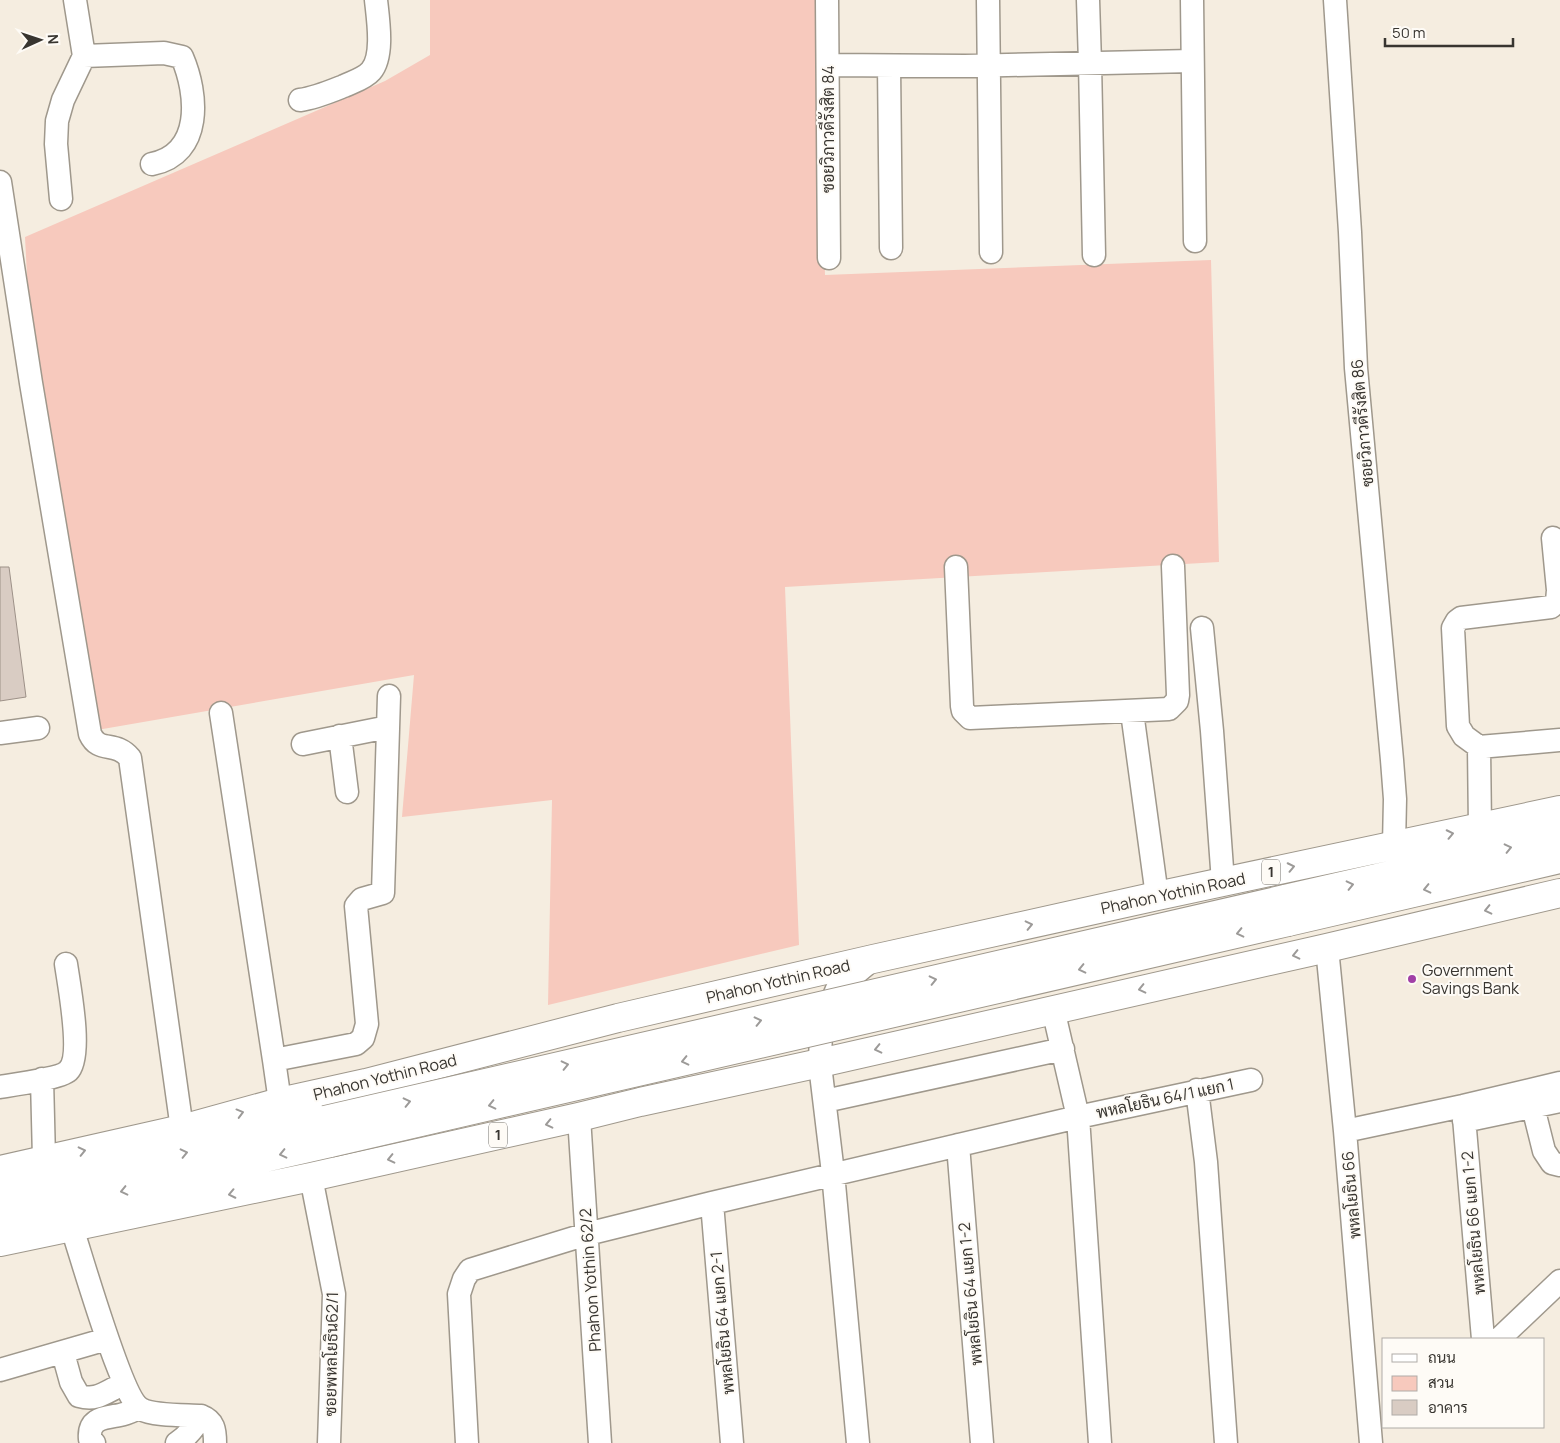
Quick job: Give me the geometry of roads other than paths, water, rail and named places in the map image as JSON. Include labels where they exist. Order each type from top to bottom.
[{"type":"main road","name":"Phahon Yothin Road","points":[[0,1172],[280,1102],[366,1083],[618,1018],[1157,896],[1560,810]]},
{"type":"main road","name":"Phahon Yothin Road","points":[[0,1219],[328,1132],[1286,910],[1560,836]]},
{"type":"main road","name":"Phahon Yothin Road","points":[[1286,910],[1560,859]]},
{"type":"main road","name":"1","points":[[0,1242],[311,1177],[640,1102],[820,1064],[1560,893]]},
{"type":"main road","points":[[982,935],[914,958],[898,977],[894,1001],[900,1023],[914,1029],[994,1023]]},
{"type":"main road","points":[[618,1018],[678,1010],[695,1011],[707,1014],[718,1023],[724,1036],[725,1046],[722,1056],[708,1074],[698,1080],[640,1102]]},
{"type":"main road","name":"Phahon Yothin Road","points":[[0,1172],[328,1132]]},
{"type":"street","points":[[61,199],[56,121],[63,100],[84,56],[75,0]]},
{"type":"street","points":[[300,100],[312,98],[356,80],[370,72],[376,63],[379,32],[376,0]]},
{"type":"street","name":"ซอยวิภาวดีรังสิต 84","points":[[828,0],[829,258]]},
{"type":"street","points":[[988,0],[991,252]]},
{"type":"street","points":[[1088,0],[1094,255]]},
{"type":"street","points":[[1192,0],[1195,241]]},
{"type":"street","name":"ซอยวิภาวดีรังสิต 86","points":[[1335,0],[1350,232],[1356,368],[1392,760],[1395,799],[1394,845]]},
{"type":"street","points":[[84,56],[164,53],[182,57],[189,74],[193,96],[192,122],[188,138],[180,150],[164,162],[152,164]]},
{"type":"street","points":[[828,65],[989,65],[1192,61]]},
{"type":"street","points":[[889,66],[891,248]]},
{"type":"street","points":[[0,182],[31,383],[90,734],[94,741],[101,746],[117,748],[125,752],[130,758],[182,1128]]},
{"type":"street","points":[[1553,538],[1558,590],[1557,602],[1551,607],[1461,618],[1453,628],[1458,726],[1464,736],[1479,747],[1560,740]]},
{"type":"street","points":[[956,567],[962,706],[970,718],[1170,709],[1177,701],[1178,695],[1173,566]]},
{"type":"street","points":[[1202,628],[1212,730],[1223,882]]},
{"type":"street","points":[[274,1060],[356,1044],[363,1038],[367,1024],[356,906],[362,898],[383,893],[389,696]]},
{"type":"street","points":[[1132,712],[1157,896]]},
{"type":"street","points":[[221,713],[280,1102]]},
{"type":"street","points":[[303,744],[388,727]]},
{"type":"street","points":[[0,733],[38,728]]},
{"type":"street","points":[[340,736],[347,792]]},
{"type":"street","points":[[1479,747],[1480,828]]},
{"type":"street","name":"พหลโยธิน 66","points":[[1327,948],[1345,1131],[1376,1392],[1371,1443]]},
{"type":"street","points":[[858,1443],[820,1064],[821,1028],[837,989],[873,959]]},
{"type":"street","points":[[0,1087],[67,1072],[72,1066],[75,1056],[74,1023],[66,964]]},
{"type":"street","points":[[1053,1010],[1078,1116],[1100,1443]]},
{"type":"street","points":[[825,1102],[1063,1049]]},
{"type":"street","points":[[42,1079],[44,1160]]},
{"type":"street","name":"พหลโยธิน 64/1 แยก 1","points":[[467,1443],[459,1294],[464,1279],[470,1270],[586,1234],[712,1202],[1078,1116],[1252,1080]]},
{"type":"street","points":[[1464,1114],[1560,1083]]},
{"type":"street","points":[[1197,1090],[1206,1162],[1226,1443]]},
{"type":"street","points":[[1345,1131],[1464,1114],[1533,1107],[1560,1101]]},
{"type":"street","points":[[1533,1107],[1544,1151],[1552,1163],[1560,1165]]},
{"type":"street","name":"พหลโยธิน 66 แยก 1-2","points":[[1464,1114],[1483,1338]]},
{"type":"street","name":"Phahon Yothin 62/2","points":[[579,1117],[600,1443]]},
{"type":"street","name":"พหลโยธิน 64 แยก 1-2","points":[[958,1145],[982,1443]]},
{"type":"street","name":"ซอยพหลโยธิน62/1","points":[[311,1177],[334,1294],[329,1443]]},
{"type":"street","name":"พหลโยธิน 64 แยก 2-1","points":[[712,1202],[732,1443]]},
{"type":"street","points":[[72,1228],[106,1339],[130,1395],[139,1408],[150,1412],[207,1418],[215,1430],[215,1443]]},
{"type":"street","points":[[1500,1338],[1560,1281]]},
{"type":"street","points":[[0,1370],[106,1339]]},
{"type":"street","points":[[63,1353],[71,1382],[78,1396],[86,1398],[96,1397],[113,1389]]},
{"type":"street","points":[[88,1439],[94,1423],[102,1418],[122,1415],[139,1408]]},
{"type":"street","points":[[177,1443],[194,1428],[201,1416]]},
{"type":"place","name":"Government Savings Bank","points":[[1412,979]]}]
